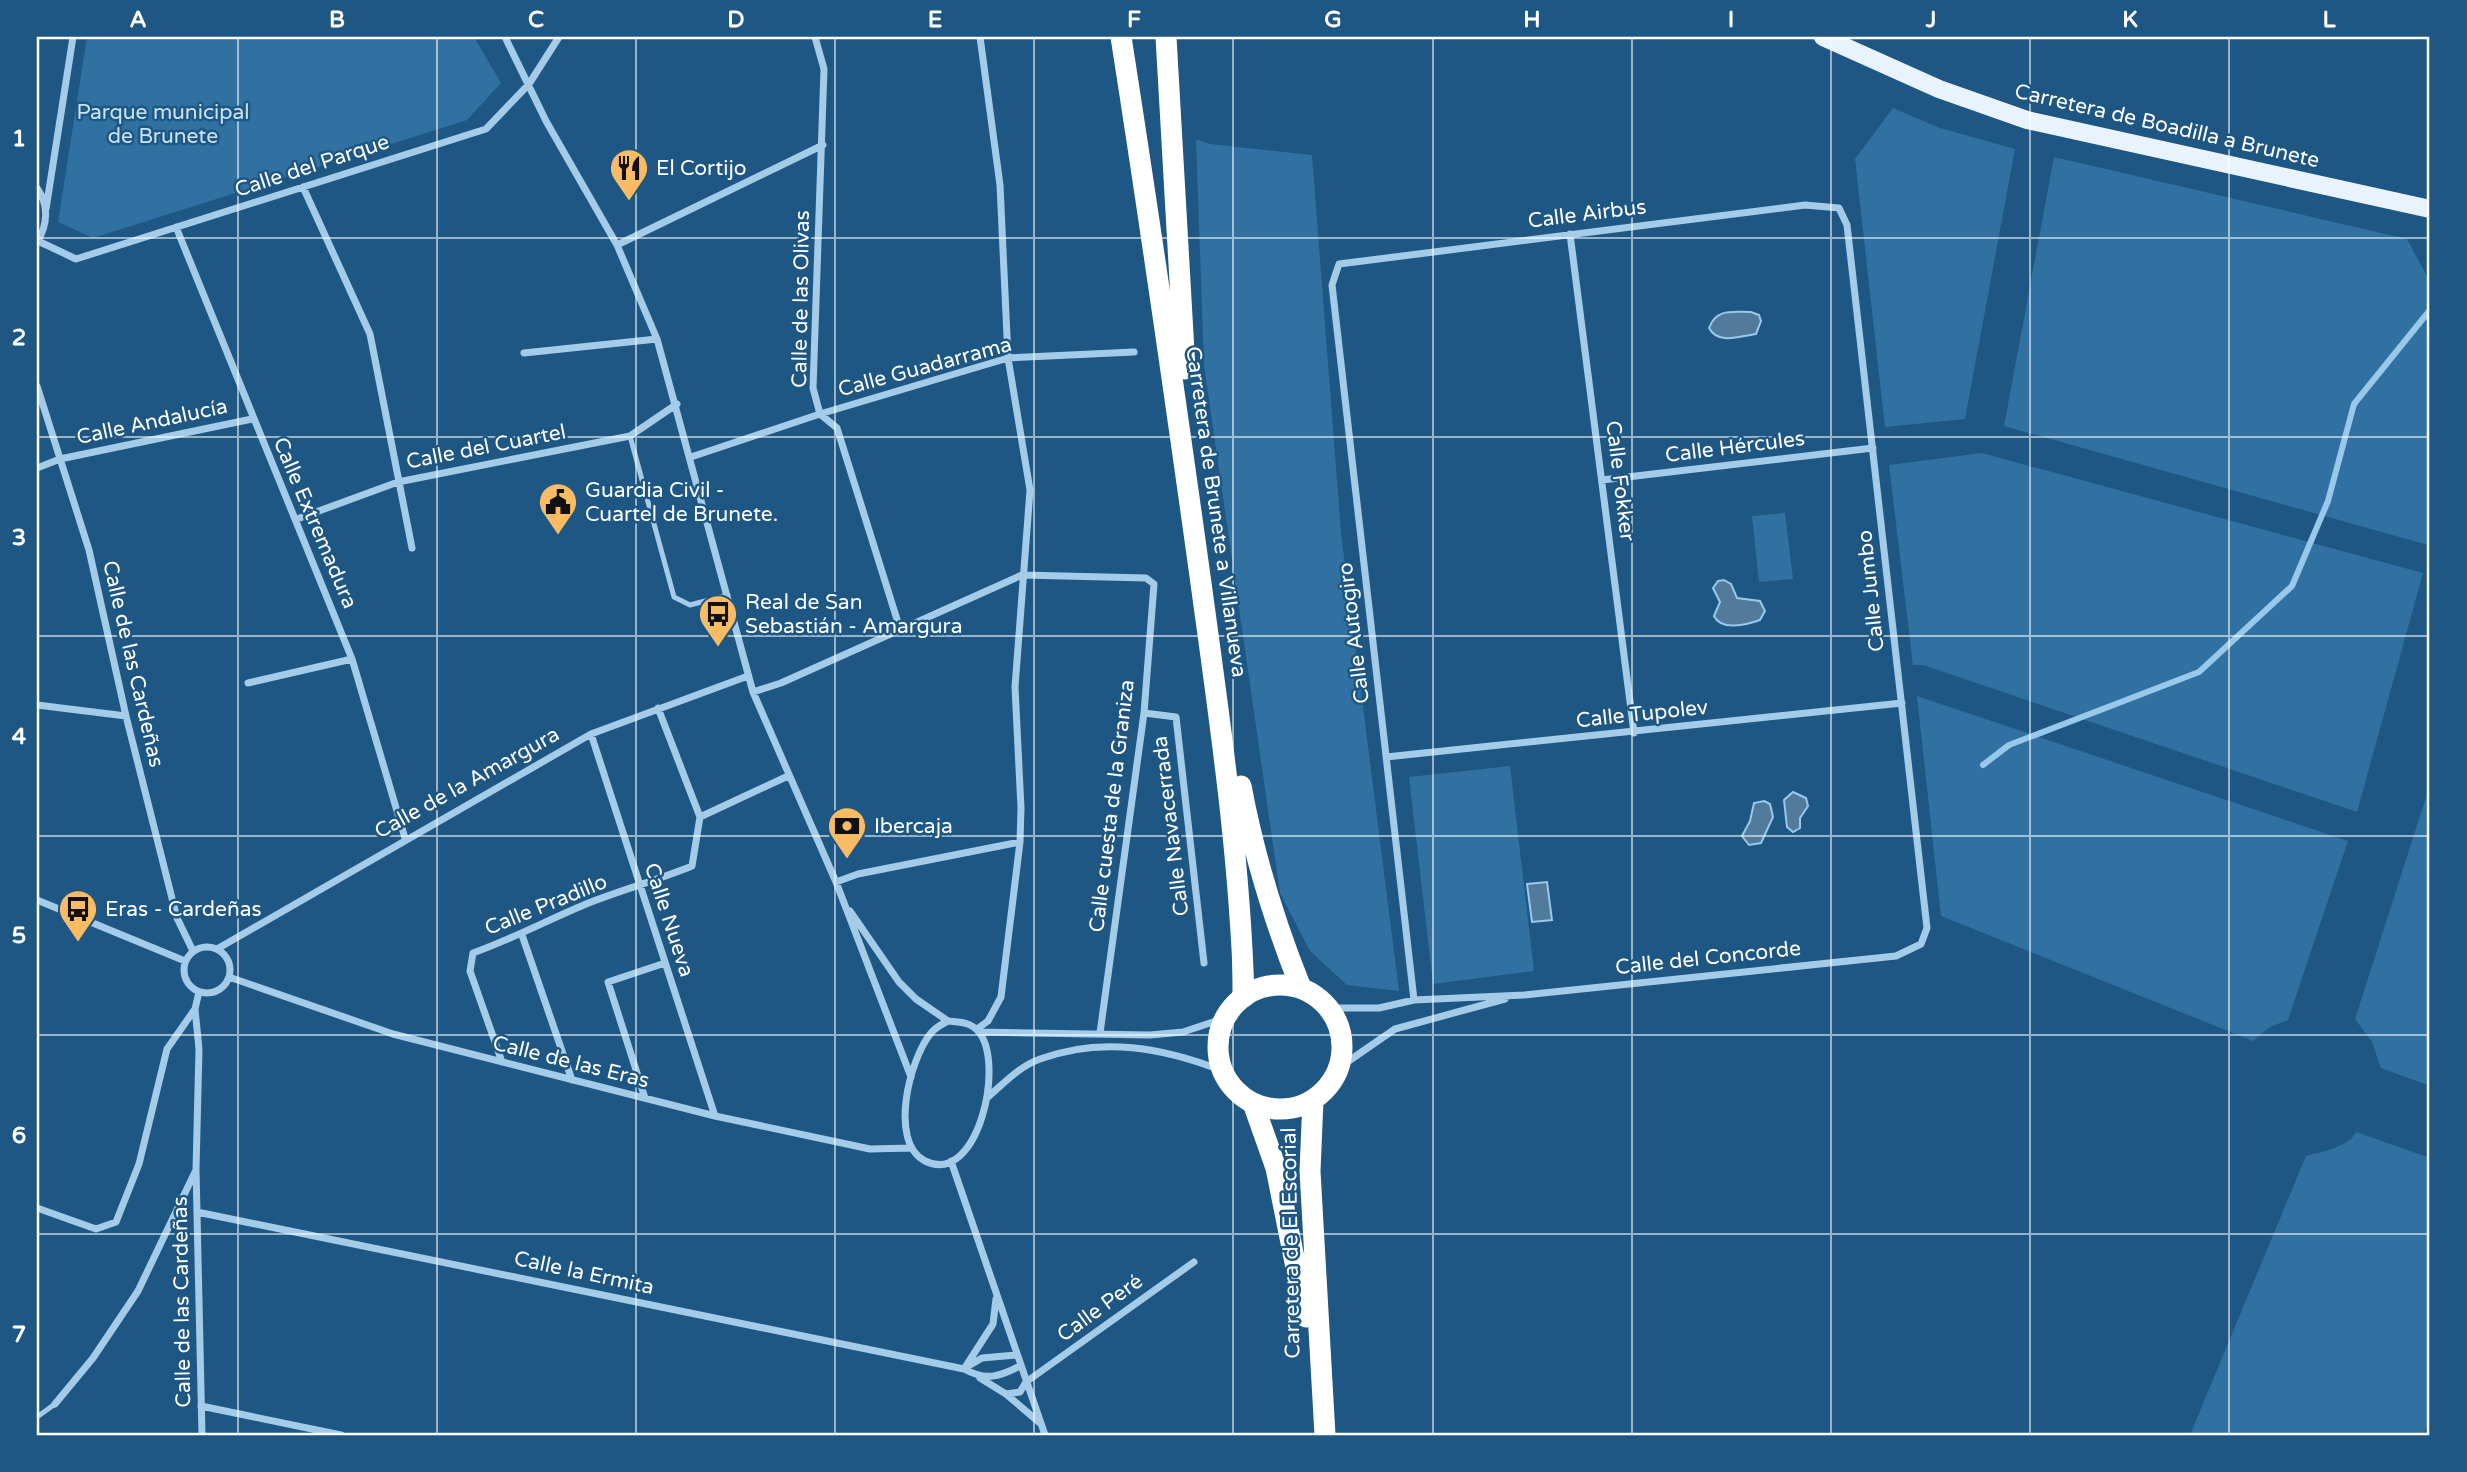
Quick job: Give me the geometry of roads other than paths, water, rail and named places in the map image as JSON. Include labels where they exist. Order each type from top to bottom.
[{"type":"highway","name":"Carretera de Brunete a Villanueva","points":[[1121,37],[1166,331],[1223,741],[1236,850],[1244,997]]},
{"type":"highway","name":"Carretera de Brunete a Villanueva","points":[[1166,37],[1179,299],[1189,418],[1233,742],[1249,828],[1280,935],[1301,988]]},
{"type":"highway","points":[[1272,986],[1301,988],[1329,1008],[1339,1026],[1343,1046],[1340,1067],[1329,1086],[1313,1100],[1294,1108],[1273,1109],[1253,1103],[1230,1084],[1223,1072],[1218,1054],[1219,1035],[1225,1018],[1244,997],[1272,986]]},
{"type":"highway","name":"Carretera de El Escorial","points":[[1313,1100],[1310,1171],[1325,1435]]},
{"type":"highway","name":"Carretera de El Escorial","points":[[1253,1103],[1276,1168],[1320,1384]]},
{"type":"main road","name":"Carretera de Boadilla a Brunete","points":[[1823,37],[1939,89],[2027,120],[2430,209]]},
{"type":"street","points":[[37,241],[45,226],[73,37]]},
{"type":"street","points":[[505,37],[547,121],[617,245],[657,339],[677,404],[753,692],[836,882],[911,1077]]},
{"type":"street","name":"Calle del Parque","points":[[37,241],[76,259],[486,129],[529,84],[559,37]]},
{"type":"street","name":"Calle de las Olivas","points":[[816,37],[824,69],[813,388],[820,414],[837,428],[900,629]]},
{"type":"street","points":[[978,1031],[988,1021],[1001,997],[1020,842],[1015,687],[1030,490],[1008,358],[1000,185],[980,37]]},
{"type":"street","points":[[617,245],[823,145]]},
{"type":"street","points":[[303,187],[370,334],[412,548]]},
{"type":"street","points":[[37,188],[46,209]]},
{"type":"street","name":"Calle Airbus","points":[[1339,264],[1805,205],[1839,208]]},
{"type":"street","name":"Calle Jumbo","points":[[1839,208],[1847,225],[1927,928],[1921,944],[1896,956]]},
{"type":"street","name":"Calle Extremadura","points":[[176,227],[352,659],[405,838]]},
{"type":"street","name":"Calle Fokker","points":[[1570,234],[1634,733]]},
{"type":"street","name":"Calle Autogiro","points":[[1339,264],[1332,285],[1414,1000]]},
{"type":"street","points":[[524,354],[657,339]]},
{"type":"street","name":"Calle Guadarrama","points":[[691,457],[820,414],[1008,358],[1134,352]]},
{"type":"street","name":"Calle de las Cardeñas","points":[[37,386],[89,550],[126,716],[177,918],[193,951]]},
{"type":"street","name":"Calle del Cuartel","points":[[297,519],[398,482],[630,436],[677,404]]},
{"type":"street","name":"Calle Andalucía","points":[[37,468],[60,459],[252,419]]},
{"type":"street","name":"Calle Hércules","points":[[1602,480],[1873,449]]},
{"type":"street","points":[[753,692],[781,683],[1023,575]]},
{"type":"street","name":"Calle cuesta de la Graniza","points":[[1023,575],[1146,578],[1154,584],[1144,713],[1100,1033]]},
{"type":"street","points":[[248,683],[352,659]]},
{"type":"street","name":"Calle de la Amargura","points":[[217,949],[405,838],[591,734],[748,676]]},
{"type":"street","name":"Calle Tupolev","points":[[1386,757],[1902,703]]},
{"type":"street","points":[[37,705],[126,716]]},
{"type":"street","points":[[658,708],[700,817],[788,776]]},
{"type":"street","name":"Calle Navacerrada","points":[[1144,713],[1176,717],[1204,963]]},
{"type":"street","name":"Calle Nueva","points":[[591,734],[715,1116]]},
{"type":"street","name":"Calle Pradillo","points":[[502,1062],[470,971],[473,953],[522,935],[588,904],[692,866],[700,817]]},
{"type":"street","points":[[836,882],[858,874],[1020,842]]},
{"type":"street","points":[[841,898],[899,982],[916,999],[948,1021],[961,1022],[978,1031],[1150,1035],[1183,1032],[1225,1018]]},
{"type":"street","points":[[37,900],[185,961]]},
{"type":"street","points":[[522,935],[572,1080]]},
{"type":"street","points":[[200,948],[217,949],[225,956],[230,967],[229,977],[222,987],[211,993],[199,992],[189,985],[184,973],[185,961],[193,951],[200,948]]},
{"type":"street","name":"Calle del Concorde","points":[[1329,1008],[1379,1008],[1414,1000],[1524,995],[1896,956]]},
{"type":"street","points":[[645,1098],[608,982],[665,963]]},
{"type":"street","name":"Calle de las Eras","points":[[229,977],[393,1034],[715,1116],[870,1149],[911,1148]]},
{"type":"street","name":"Calle de las Cardeñas","points":[[199,992],[195,1009],[199,1049],[196,1169],[202,1435]]},
{"type":"street","name":"Calle del Concorde","points":[[1340,1067],[1395,1029],[1524,995]]},
{"type":"street","name":"Calle de las Cardeñas","points":[[37,1208],[96,1229],[116,1222],[139,1164],[167,1049],[195,1009]]},
{"type":"street","points":[[948,1021],[931,1033],[911,1077],[905,1126],[911,1148],[919,1157],[936,1165],[951,1161],[964,1152],[972,1140],[988,1097],[989,1065],[978,1031]]},
{"type":"street","points":[[988,1097],[1018,1071],[1038,1059],[1085,1048],[1121,1047],[1176,1053],[1223,1072]]},
{"type":"street","points":[[951,1161],[1045,1435]]},
{"type":"street","name":"Calle de las Cardeñas","points":[[55,1404],[93,1359],[138,1291],[196,1169]]},
{"type":"street","name":"Calle la Ermita","points":[[197,1212],[964,1369],[1006,1395],[1041,1424]]},
{"type":"street","name":"Calle Peré","points":[[1026,1382],[1194,1262]]},
{"type":"street","points":[[964,1369],[993,1324],[997,1297]]},
{"type":"street","points":[[964,1369],[982,1358],[1016,1355]]},
{"type":"street","points":[[979,1377],[998,1377],[1020,1366]]},
{"type":"street","points":[[1006,1395],[1020,1392],[1026,1382]]},
{"type":"street","points":[[201,1406],[341,1435]]},
{"type":"lane","points":[[630,436],[674,597],[690,605],[727,595]]},
{"type":"lane","points":[[37,1417],[55,1404]]},
{"type":"waterway","points":[[1983,765],[2009,745],[2199,672],[2292,586],[2328,501],[2354,404],[2430,310]]},
{"type":"place","name":"El Cortijo","points":[[629,202]]},
{"type":"place","name":"Guardia Civil - Cuartel de Brunete.","points":[[558,536]]},
{"type":"place","name":"Real de San Sebastián - Amargura","points":[[718,648]]},
{"type":"place","name":"Ibercaja","points":[[847,860]]},
{"type":"place","name":"Eras - Cardeñas","points":[[78,943]]},
{"type":"park label","name":"Parque municipal de Brunete","points":[[163,124]]}]
